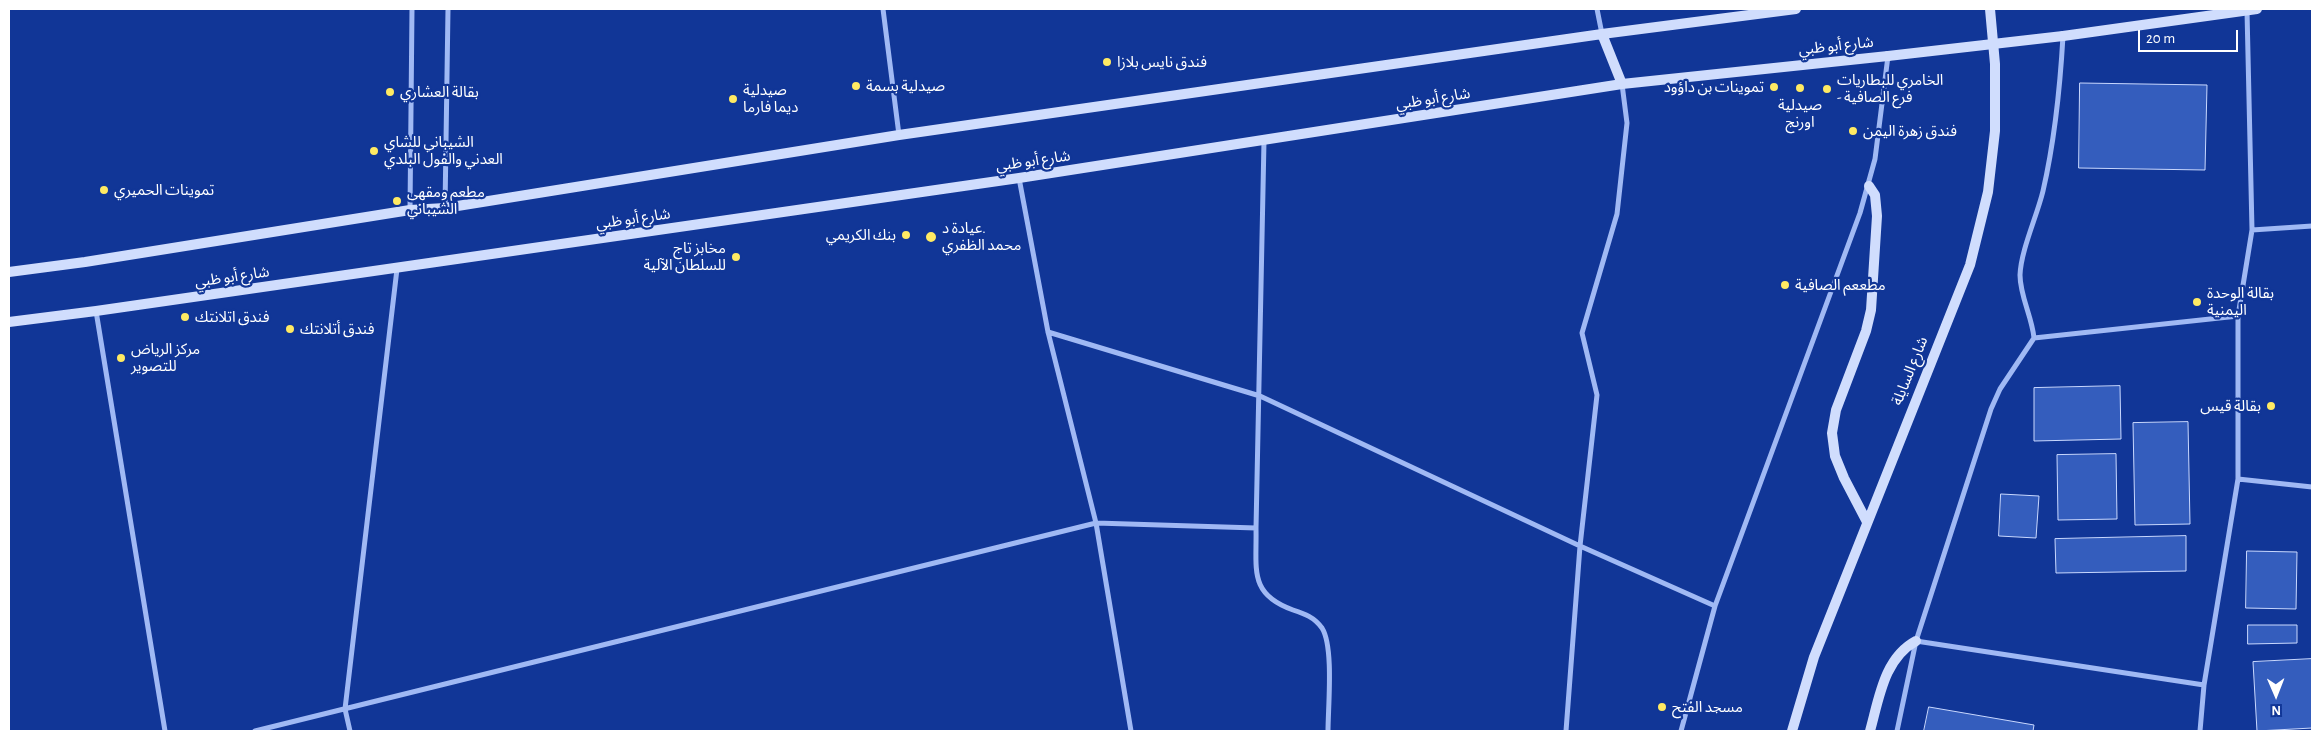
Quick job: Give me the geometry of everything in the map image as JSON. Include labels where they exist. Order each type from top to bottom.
[{"type":"main road","points":[[9,272],[410,210],[445,208],[899,135],[1602,34],[1796,9]]},
{"type":"main road","name":"شارع السايلة","points":[[1792,731],[1814,657],[1970,265],[1988,192],[1995,131],[1995,64],[1990,9]]},
{"type":"main road","name":"شارع أبو ظبي","points":[[9,322],[96,312],[1019,178],[1622,84],[2063,36],[2252,10]]},
{"type":"main road","points":[[1602,34],[1622,84]]},
{"type":"main road","points":[[1867,522],[1838,464],[1832,433],[1836,410],[1863,340],[1871,310],[1877,206],[1875,195],[1869,186]]},
{"type":"main road","points":[[1870,731],[1885,678],[1894,659],[1906,646],[1916,641]]},
{"type":"street","points":[[410,210],[412,9]]},
{"type":"street","points":[[445,208],[448,9]]},
{"type":"street","points":[[883,9],[899,135]]},
{"type":"street","points":[[1597,9],[1602,34]]},
{"type":"street","points":[[2200,731],[2204,685],[2238,479],[2238,316],[2252,230],[2252,10]]},
{"type":"street","points":[[1897,731],[1916,641],[1991,409],[2000,389],[2034,338],[2020,275],[2023,258],[2038,214],[2051,156],[2060,96],[2063,36]]},
{"type":"street","points":[[1681,731],[1715,606],[1869,186],[1875,159],[1888,56]]},
{"type":"street","points":[[1566,731],[1580,546],[1597,395],[1582,333],[1617,214],[1627,123],[1622,84]]},
{"type":"street","points":[[1264,141],[1256,528],[1257,578],[1265,595],[1282,606],[1310,615],[1322,629],[1329,651],[1328,731]]},
{"type":"street","points":[[1019,178],[1048,332],[1096,523],[1130,731]]},
{"type":"street","points":[[2252,230],[2312,226]]},
{"type":"street","points":[[350,731],[345,709],[397,269]]},
{"type":"street","points":[[96,312],[165,731]]},
{"type":"street","points":[[2034,338],[2238,316]]},
{"type":"street","points":[[1048,332],[1260,396],[1580,546],[1715,606]]},
{"type":"street","points":[[2238,479],[2312,487]]},
{"type":"street","points":[[255,731],[1096,523],[1256,528]]},
{"type":"street","points":[[1916,641],[2204,685]]},
{"type":"building","points":[[2080,83],[2207,85],[2205,170],[2079,168]]},
{"type":"building","points":[[2120,386],[2121,439],[2034,441],[2034,388]]},
{"type":"building","points":[[2188,422],[2190,524],[2135,525],[2133,423]]},
{"type":"building","points":[[2116,454],[2117,519],[2058,520],[2057,455]]},
{"type":"building","points":[[2001,494],[2039,496],[2036,538],[1999,536]]},
{"type":"building","points":[[2186,536],[2186,571],[2056,573],[2055,539]]},
{"type":"building","points":[[2247,551],[2297,552],[2296,609],[2246,608]]},
{"type":"building","points":[[2248,625],[2297,625],[2297,643],[2248,644]]},
{"type":"building","points":[[2312,659],[2312,728],[2257,731],[2253,662]]},
{"type":"building","points":[[1929,707],[2034,725],[2033,731],[1924,731]]},
{"type":"place","name":"فندق نايس بلازا","points":[[1107,62]]},
{"type":"place","name":"صيدلية بسمة","points":[[856,86]]},
{"type":"place","name":"تموينات بن داؤود","points":[[1774,87]]},
{"type":"place","name":"صيدلية اورنج","points":[[1800,88]]},
{"type":"place","name":"الخامري للبطاريات - فرع الصافية","points":[[1827,89]]},
{"type":"place","name":"بقالة العشاري","points":[[390,92]]},
{"type":"place","name":"صيدلية ديما فارما","points":[[733,99]]},
{"type":"place","name":"فندق زهرة اليمن","points":[[1853,131]]},
{"type":"place","name":"الشيباني للشاي العدني والفول البلدي","points":[[374,151]]},
{"type":"place","name":"تموينات الحميري","points":[[104,190]]},
{"type":"place","name":"مطعم ومقهى الشيباني","points":[[397,201]]},
{"type":"place","name":"بنك الكريمي","points":[[906,235]]},
{"type":"place","name":"عيادة د. محمد الظفري","points":[[931,237]]},
{"type":"place","name":"مخابز تاج للسلطان الآلية","points":[[736,257]]},
{"type":"place","name":"مطععم الصافية","points":[[1785,285]]},
{"type":"place","name":"بقالة الوحدة اليمنية","points":[[2197,302]]},
{"type":"place","name":"فندق اتلانتك","points":[[185,317]]},
{"type":"place","name":"فندق أتلانتك","points":[[290,329]]},
{"type":"place","name":"مركز الرياض للتصوير","points":[[121,358]]},
{"type":"place","name":"بقالة قيس","points":[[2271,406]]},
{"type":"place","name":"مسجد الفتح","points":[[1662,707]]}]
